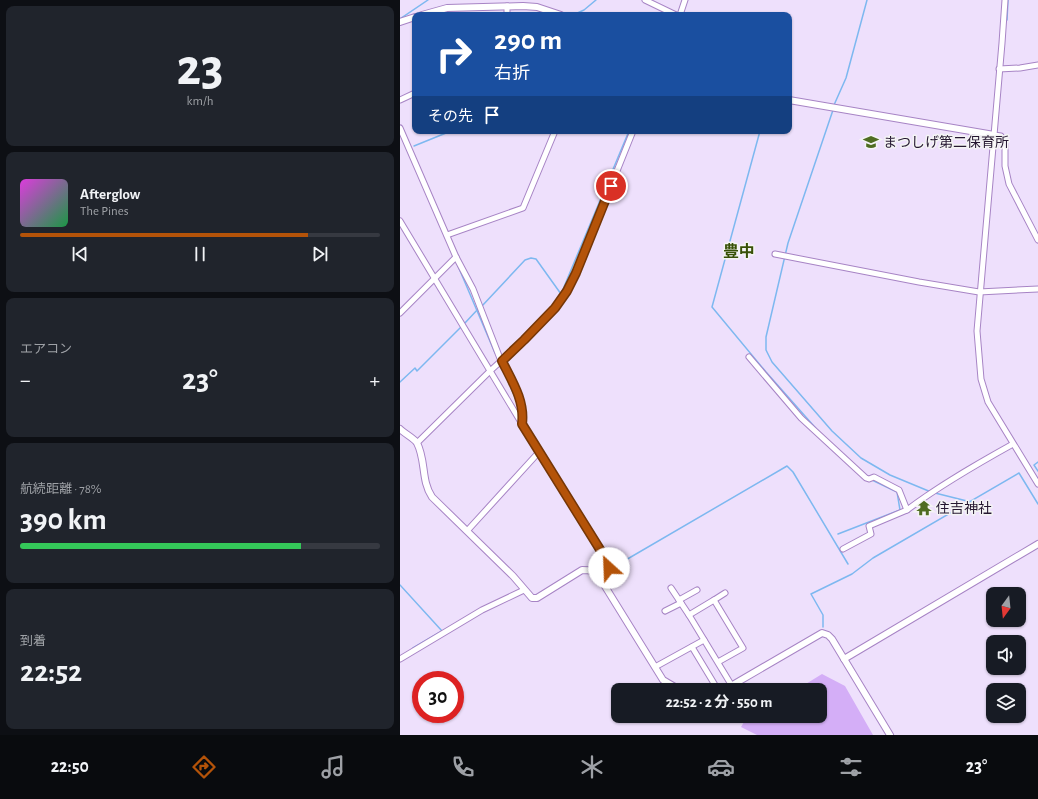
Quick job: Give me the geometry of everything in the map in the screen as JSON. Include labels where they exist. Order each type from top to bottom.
[{"type":"street","points":[[645,0],[670,12]]},
{"type":"street","points":[[681,12],[685,0]]},
{"type":"street","points":[[1004,0],[977,331],[981,379],[988,402],[1038,484]]},
{"type":"street","points":[[433,12],[447,8],[507,6],[537,7],[552,12]]},
{"type":"street","points":[[507,6],[507,12]]},
{"type":"street","points":[[400,22],[412,18]]},
{"type":"street","points":[[999,68],[1020,68],[1038,65]]},
{"type":"street","points":[[400,100],[412,94]]},
{"type":"street","points":[[792,100],[832,106],[1000,136],[1005,144],[1005,166],[1009,184],[1038,240]]},
{"type":"street","points":[[400,128],[456,257],[473,289],[502,361],[514,385],[523,412],[522,424]]},
{"type":"street","points":[[447,235],[523,208],[554,134]]},
{"type":"street","points":[[417,443],[490,371],[524,340],[555,308],[567,291],[576,273],[632,134]]},
{"type":"street","points":[[400,221],[539,452],[609,564],[609,568],[600,577]]},
{"type":"street","points":[[775,254],[979,292],[1038,289]]},
{"type":"street","points":[[400,313],[456,257]]},
{"type":"street","points":[[749,357],[801,418],[866,478],[869,479],[874,477],[899,490],[907,510]]},
{"type":"street","points":[[400,429],[417,443],[421,454],[427,489],[432,497],[513,576],[532,598],[537,598],[582,570],[595,571],[655,667],[664,680],[669,683]]},
{"type":"street","points":[[843,549],[870,534],[869,526],[907,510],[925,496],[978,463],[1013,444]]},
{"type":"street","points":[[467,531],[539,452]]},
{"type":"street","points":[[844,659],[1038,544]]},
{"type":"street","points":[[671,588],[689,614],[730,683]]},
{"type":"street","points":[[400,659],[482,610],[524,590]]},
{"type":"street","points":[[665,611],[696,590]]},
{"type":"street","points":[[689,614],[725,593]]},
{"type":"street","points":[[714,600],[743,648],[718,662]]},
{"type":"street","points":[[737,683],[822,633],[828,635],[832,639],[890,735]]},
{"type":"street","points":[[655,667],[704,640]]},
{"type":"street","points":[[692,647],[714,683]]},
{"type":"shaded area","points":[[822,674],[845,686],[873,735],[757,735],[741,727],[743,723],[827,723],[827,683],[807,683]]},
{"type":"waterway","points":[[400,19],[428,0]]},
{"type":"waterway","points":[[580,12],[596,0]]},
{"type":"waterway","points":[[834,105],[846,78],[867,0]]},
{"type":"waterway","points":[[1007,20],[1008,0]]},
{"type":"waterway","points":[[833,110],[788,243],[766,337],[766,350],[772,362],[832,431],[861,458],[890,475],[931,492]]},
{"type":"waterway","points":[[414,146],[444,134]]},
{"type":"waterway","points":[[482,306],[525,260],[531,258],[536,259],[561,294],[628,134]]},
{"type":"waterway","points":[[759,134],[712,307],[766,372],[820,433]]},
{"type":"waterway","points":[[458,266],[495,353]]},
{"type":"waterway","points":[[464,324],[479,308]]},
{"type":"waterway","points":[[400,382],[415,368],[417,371],[461,327]]},
{"type":"waterway","points":[[501,365],[521,411]]},
{"type":"waterway","points":[[1038,462],[1034,465],[1038,471]]},
{"type":"waterway","points":[[612,568],[787,466],[793,472],[848,564]]},
{"type":"waterway","points":[[823,627],[823,615],[811,594],[852,574],[873,558],[1019,473],[1038,504]]},
{"type":"waterway","points":[[838,534],[900,510],[897,492],[872,480]]},
{"type":"waterway","points":[[935,493],[971,502]]},
{"type":"waterway","points":[[400,585],[442,631],[413,648]]},
{"type":"place","name":"まつしげ第二保育所","points":[[871,142]]},
{"type":"place","name":"住吉神社","points":[[924,508]]},
{"type":"district","name":"豊中","points":[[739,251]]},
{"type":"route","points":[[609,568],[609,564],[522,424],[523,412],[521,403],[502,361],[555,308],[567,291],[576,273],[611,186]]}]
